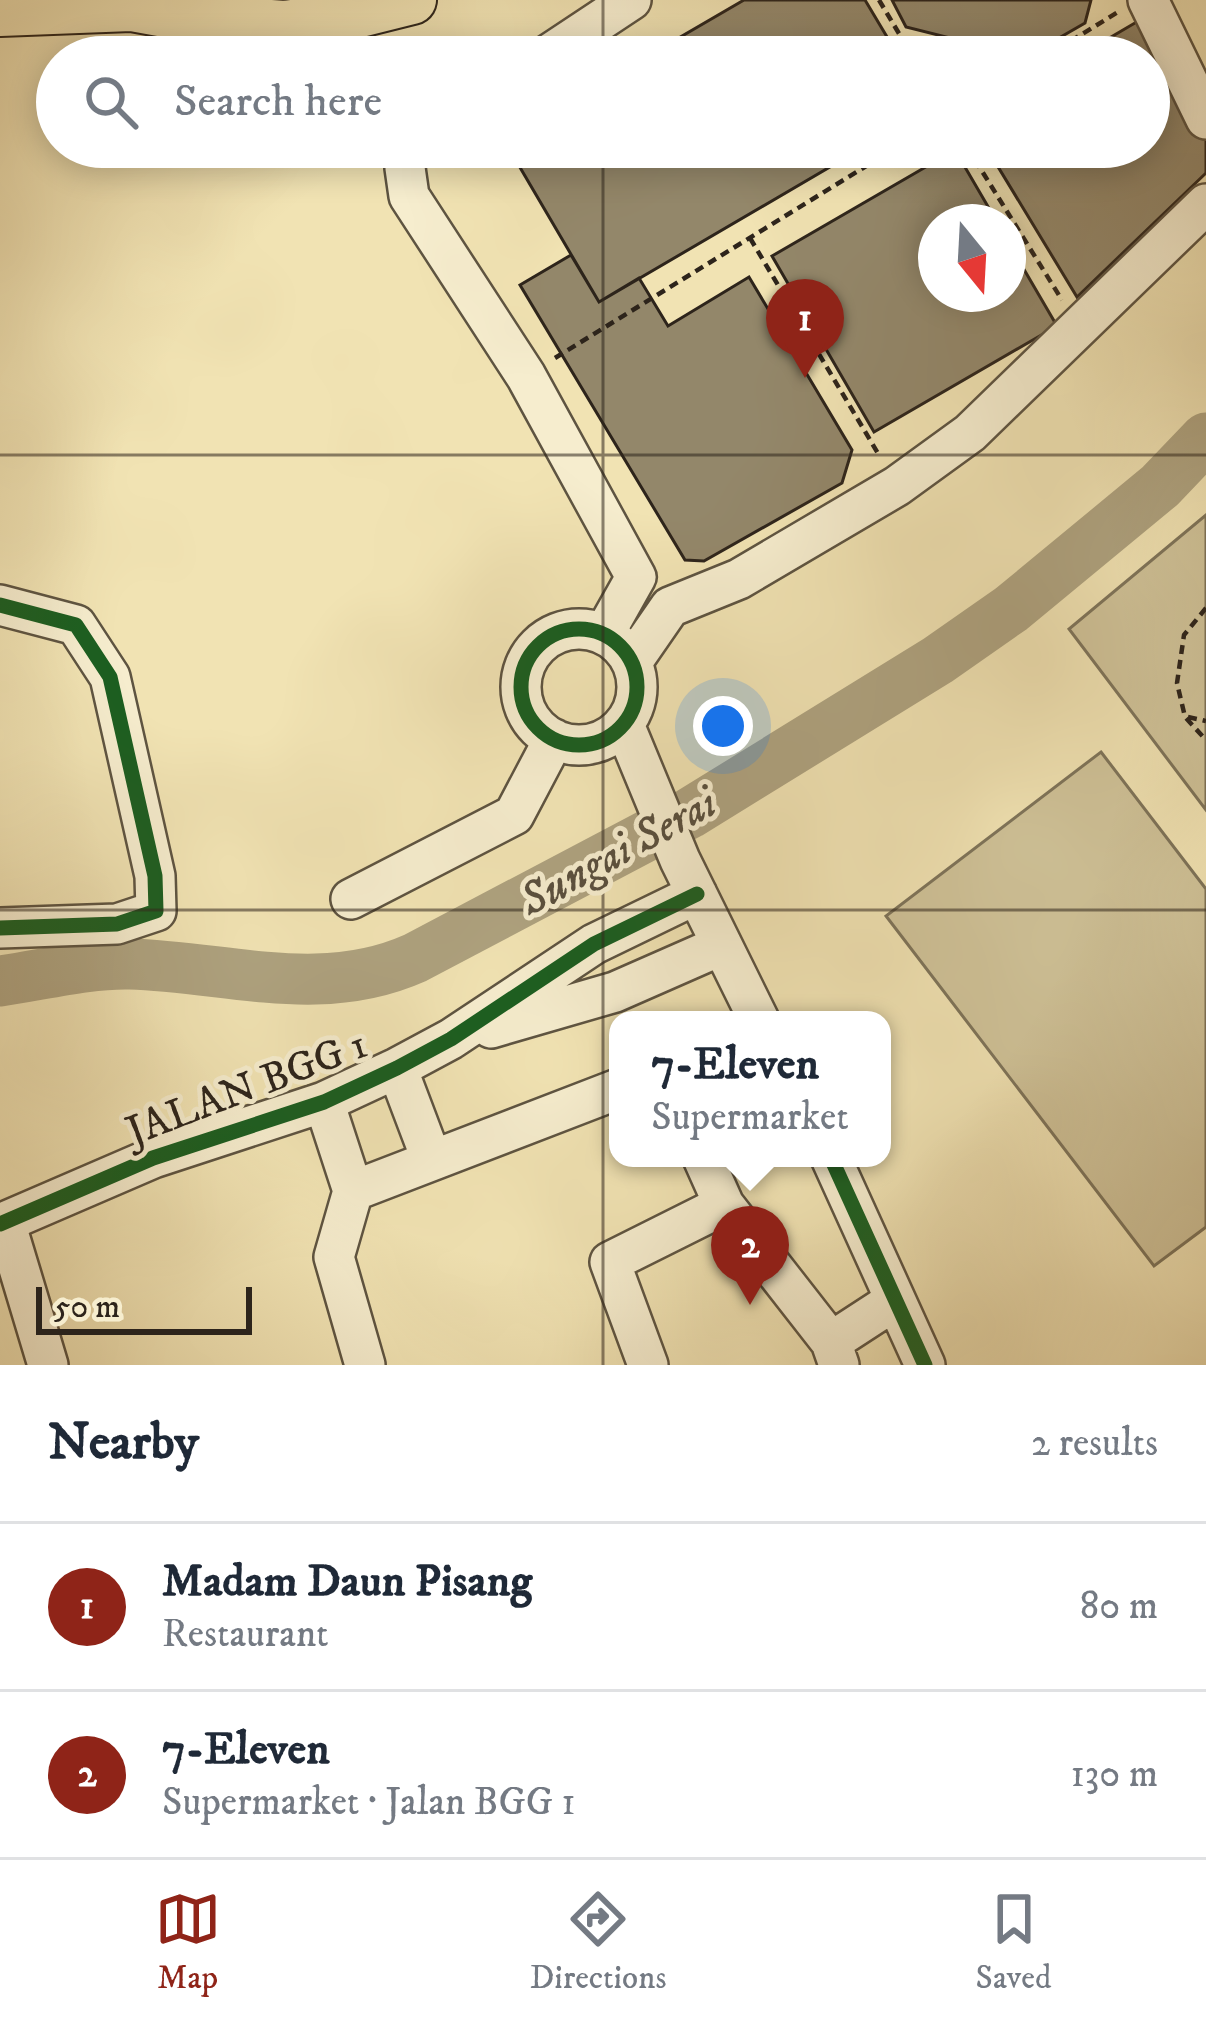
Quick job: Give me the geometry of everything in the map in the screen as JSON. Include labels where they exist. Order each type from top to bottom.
[{"type":"main road","points":[[0,12],[131,7],[192,18],[284,25],[340,18],[412,0]]},
{"type":"street","points":[[577,36],[631,0]]},
{"type":"street","points":[[1133,6],[1152,36]]},
{"type":"street","points":[[1170,63],[1206,119]]},
{"type":"street","points":[[405,168],[409,196],[526,376],[636,577],[652,596],[670,607]]},
{"type":"street","points":[[618,648],[670,607],[739,579],[897,486],[970,434],[1206,204]]},
{"type":"street","points":[[618,648],[581,628],[554,635],[538,646],[521,682],[523,703],[532,721],[554,739],[584,745],[625,727],[637,697],[618,648],[636,577]]},
{"type":"street","points":[[0,605],[76,625],[110,677],[154,876],[156,911],[117,924],[0,928]]},
{"type":"street","points":[[625,727],[688,877],[755,1011]]},
{"type":"street","points":[[351,898],[514,815],[554,739]]},
{"type":"street","name":"JALAN BGG 1","points":[[48,1365],[2,1223],[153,1158],[324,1102],[397,1068],[451,1039],[688,877]]},
{"type":"street","name":"JALAN BGG 1","points":[[451,1039],[615,992],[722,945]]},
{"type":"street","points":[[397,1068],[431,1159]]},
{"type":"street","points":[[353,1192],[609,1092]]},
{"type":"street","points":[[324,1102],[353,1192],[334,1257],[365,1365]]},
{"type":"street","points":[[708,1167],[724,1204],[835,1353],[894,1301]]},
{"type":"street","points":[[835,1167],[926,1365]]},
{"type":"street","points":[[648,1365],[610,1262],[724,1204]]},
{"type":"path","points":[[879,0],[900,36]]},
{"type":"path","points":[[1081,36],[1133,6]]},
{"type":"path","points":[[526,376],[863,168]]},
{"type":"path","points":[[980,168],[1081,330]]},
{"type":"path","points":[[750,237],[897,486]]},
{"type":"path","points":[[1206,608],[1184,635],[1178,683],[1185,717],[1206,740]]},
{"type":"path","points":[[1185,717],[1206,721]]},
{"type":"shaded area","points":[[1206,515],[1206,810],[1069,629]]},
{"type":"shaded area","points":[[1101,752],[1206,889],[1206,1227],[1154,1266],[886,916]]},
{"type":"building","points":[[744,0],[865,0],[886,36],[682,36]]},
{"type":"building","points":[[892,0],[1091,0],[1085,23],[1062,36],[942,36],[906,27]]},
{"type":"building","points":[[1140,20],[1149,36],[1113,36]]},
{"type":"building","points":[[1170,75],[1206,140],[1206,173],[1077,297],[1026,213],[1026,204],[1021,204],[999,168],[1170,168]]},
{"type":"building","points":[[520,168],[828,168],[599,302]]},
{"type":"building","points":[[924,168],[966,168],[986,204],[918,204],[918,312],[1026,312],[1026,273],[1057,326],[874,432],[772,256]]},
{"type":"building","points":[[571,255],[599,302],[639,278],[668,326],[749,277],[852,450],[842,483],[704,561],[685,560],[520,285]]},
{"type":"waterway","name":"Sungai Serai","points":[[0,981],[114,964],[310,979],[345,977],[415,958],[690,813],[938,660],[1011,609],[1160,486],[1206,438]]},
{"type":"cycle path","points":[[0,605],[76,625],[110,677],[155,876],[156,911],[117,924],[0,928]]},
{"type":"cycle path","points":[[579,629],[601,634],[620,646],[632,665],[637,687],[632,709],[620,728],[601,740],[579,745],[557,740],[538,728],[526,709],[521,687],[526,665],[538,646],[557,634],[579,629]]},
{"type":"cycle path","points":[[0,1224],[153,1158],[324,1102],[397,1068],[451,1039],[594,944],[697,894]]},
{"type":"cycle path","points":[[835,1167],[925,1365]]},
{"type":"place","name":"Madam Daun Pisang","points":[[805,378]]},
{"type":"place","name":"7-Eleven","points":[[750,1305]]}]
